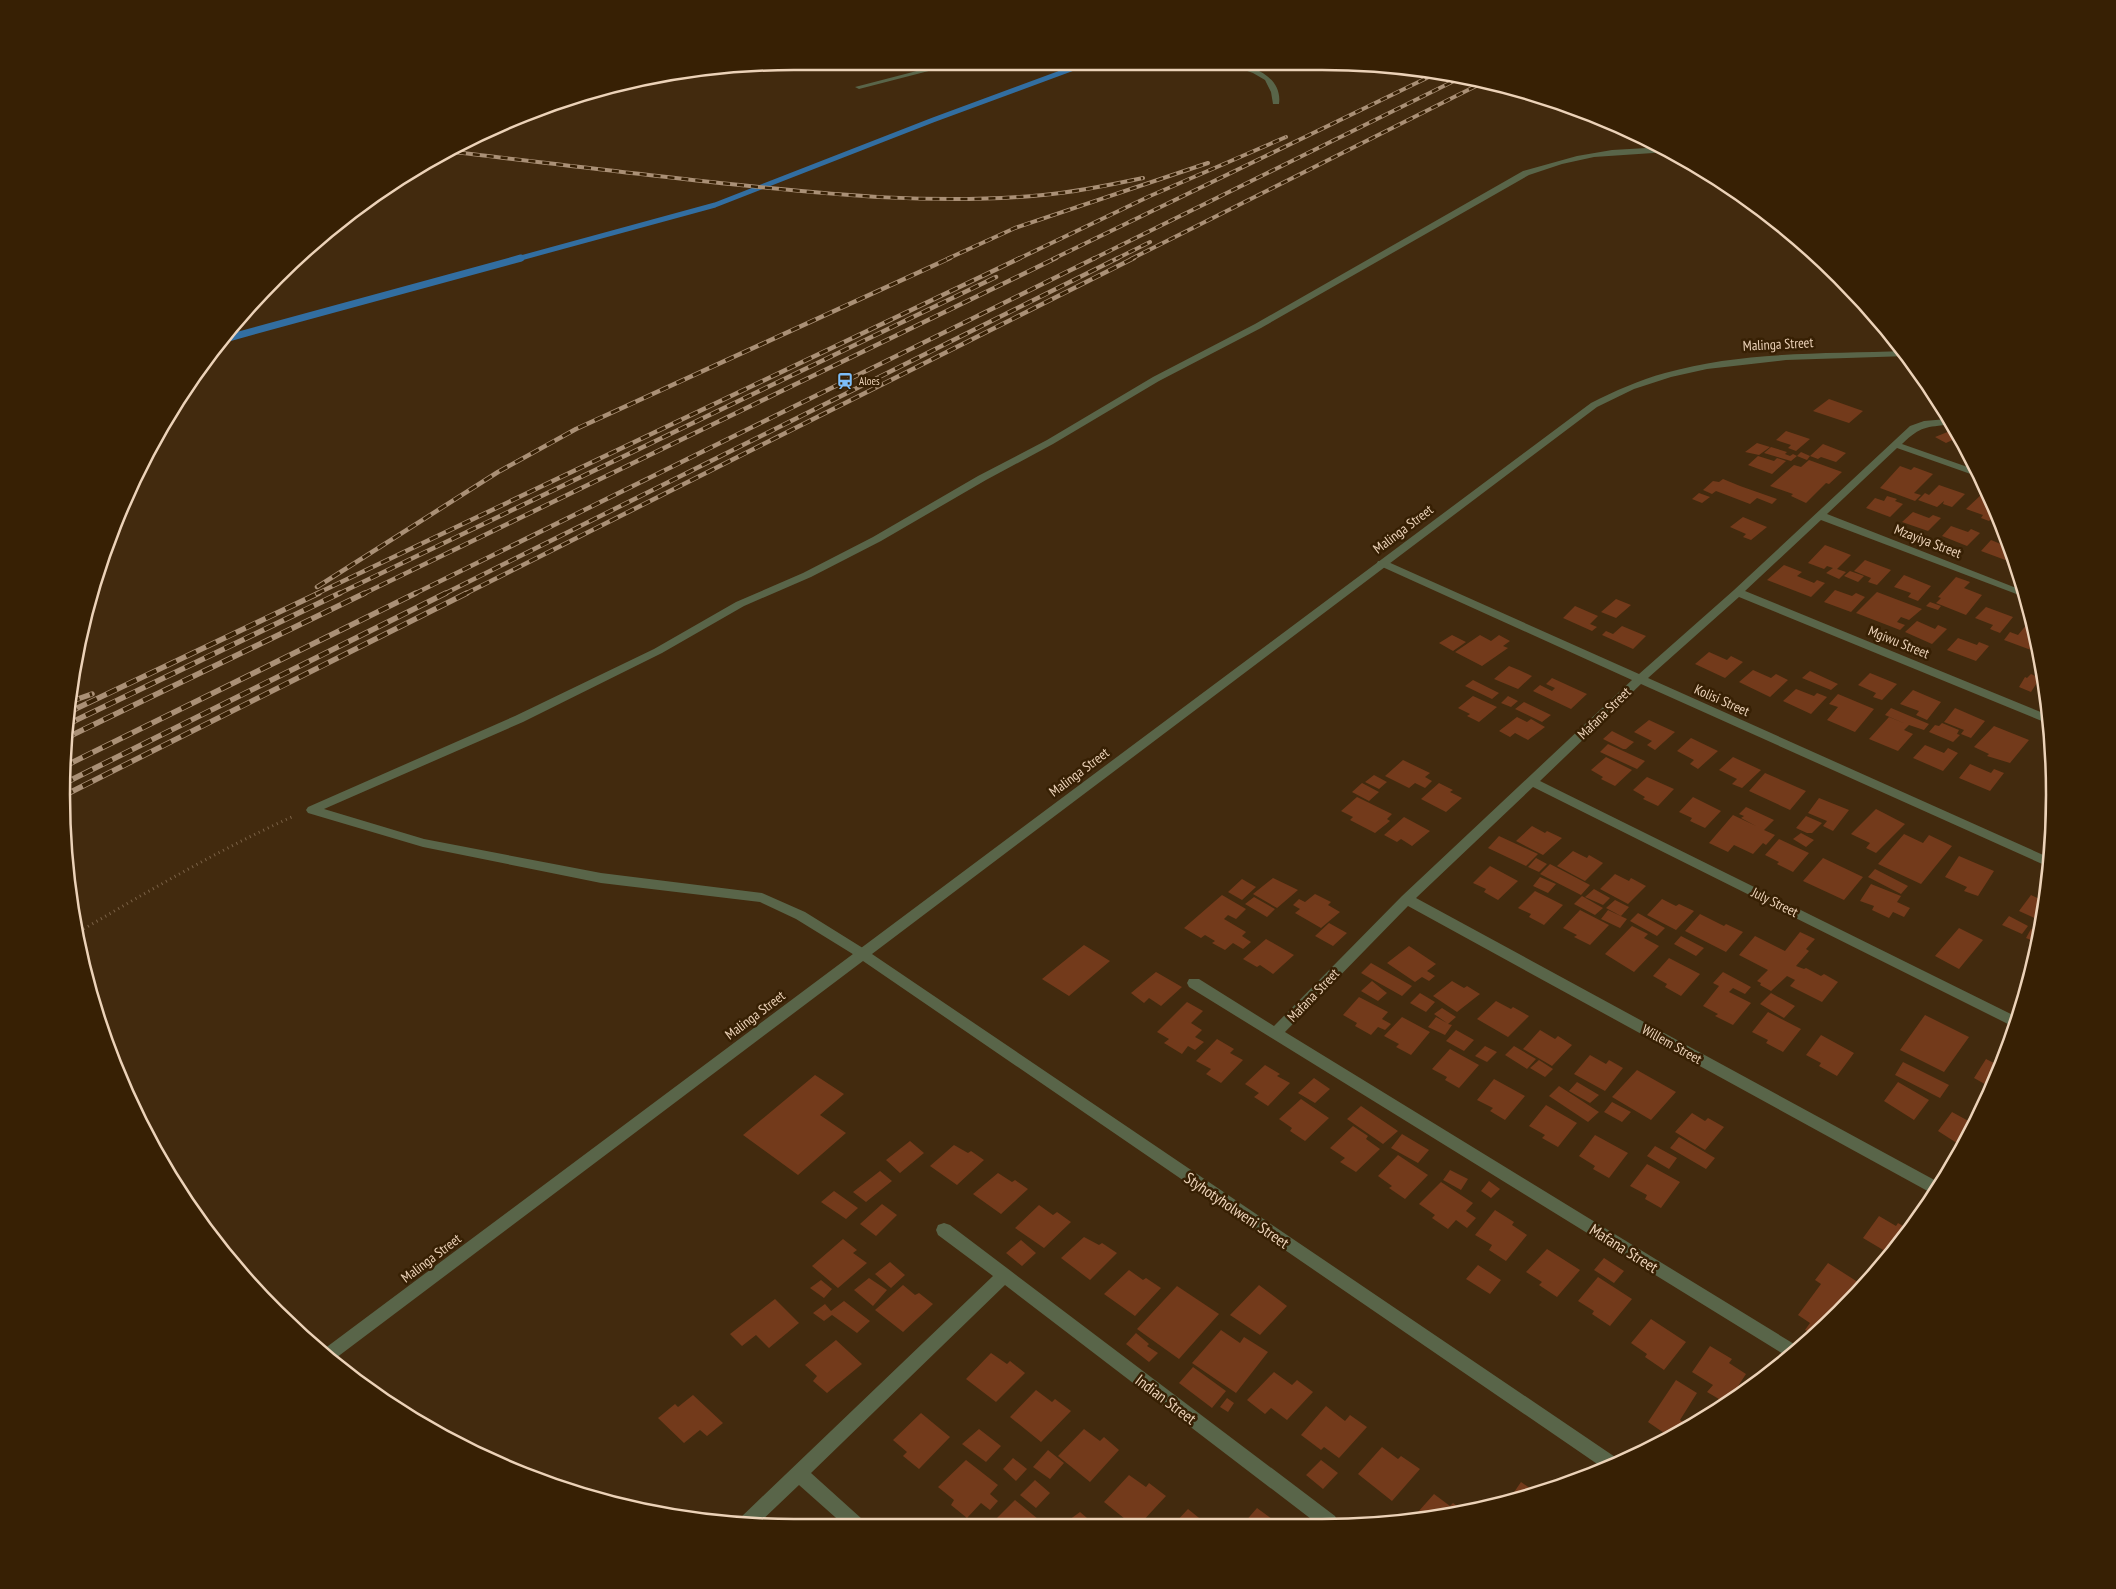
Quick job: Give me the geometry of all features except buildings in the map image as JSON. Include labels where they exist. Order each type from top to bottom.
[{"type":"street","points":[[858,88],[928,70]]},
{"type":"street","points":[[1246,70],[1268,79],[1273,86],[1276,102]]},
{"type":"street","points":[[312,810],[518,719],[658,651],[740,604],[807,575],[877,539],[982,478],[1050,442],[1156,379],[1258,326],[1526,173],[1562,161],[1583,157],[1615,152],[1652,150]]},
{"type":"street","name":"Malinga Street","points":[[332,1351],[1594,405],[1634,385],[1689,368],[1739,361],[1897,354]]},
{"type":"street","name":"Mafana Street","points":[[1276,1033],[1407,899],[1639,680],[1738,592],[1894,444],[1913,428],[1924,424],[1943,422]]},
{"type":"street","points":[[1894,444],[1969,471]]},
{"type":"street","name":"Mzayiya Street","points":[[1819,516],[2016,591]]},
{"type":"street","name":"Kolisi Street","points":[[1382,563],[2042,860]]},
{"type":"street","name":"Mgiwu Street","points":[[1738,592],[2041,717]]},
{"type":"street","name":"July Street","points":[[1532,782],[2010,1020]]},
{"type":"street","name":"Styhotyholweni Street","points":[[312,810],[423,843],[600,878],[762,898],[779,903],[805,917],[861,953],[1607,1460]]},
{"type":"street","name":"Willem Street","points":[[1407,899],[1931,1186]]},
{"type":"street","name":"Mafana Street","points":[[1194,983],[1787,1349]]},
{"type":"street","name":"Indian Street","points":[[944,1230],[1325,1519]]},
{"type":"street","points":[[753,1517],[1004,1276]]},
{"type":"street","points":[[799,1474],[849,1519]]},
{"type":"path","points":[[83,929],[177,874],[240,840],[281,821],[312,810]]},
{"type":"waterway","points":[[517,259],[715,205],[933,120],[1068,70]]},
{"type":"waterway","points":[[234,337],[521,258]]},
{"type":"railway","points":[[1053,259],[1427,78]]},
{"type":"railway","points":[[1093,259],[1452,82]]},
{"type":"railway","points":[[1131,259],[1475,87]]},
{"type":"railway","points":[[1018,259],[1150,196],[1286,137]]},
{"type":"railway","points":[[459,153],[808,192],[925,199],[1004,198],[1043,195],[1106,186],[1143,178]]},
{"type":"railway","points":[[947,259],[1015,228],[1208,163]]},
{"type":"railway","points":[[1118,258],[1150,242]]},
{"type":"railway","points":[[317,587],[498,472],[576,429],[950,258]]},
{"type":"railway","points":[[316,594],[1020,258]]},
{"type":"railway","points":[[363,594],[1056,258]]},
{"type":"railway","points":[[414,594],[1095,258]]},
{"type":"railway","points":[[444,594],[1118,258]]},
{"type":"railway","points":[[465,594],[1134,258]]},
{"type":"railway","points":[[338,594],[996,277]]},
{"type":"railway","points":[[75,709],[319,593]]},
{"type":"railway","points":[[74,721],[340,593]]},
{"type":"railway","points":[[73,735],[365,593]]},
{"type":"railway","points":[[71,763],[416,593]]},
{"type":"railway","points":[[71,780],[446,593]]},
{"type":"railway","points":[[70,792],[467,593]]},
{"type":"railway","points":[[76,700],[92,694]]},
{"type":"place","name":"Aloes","points":[[845,381]]}]
